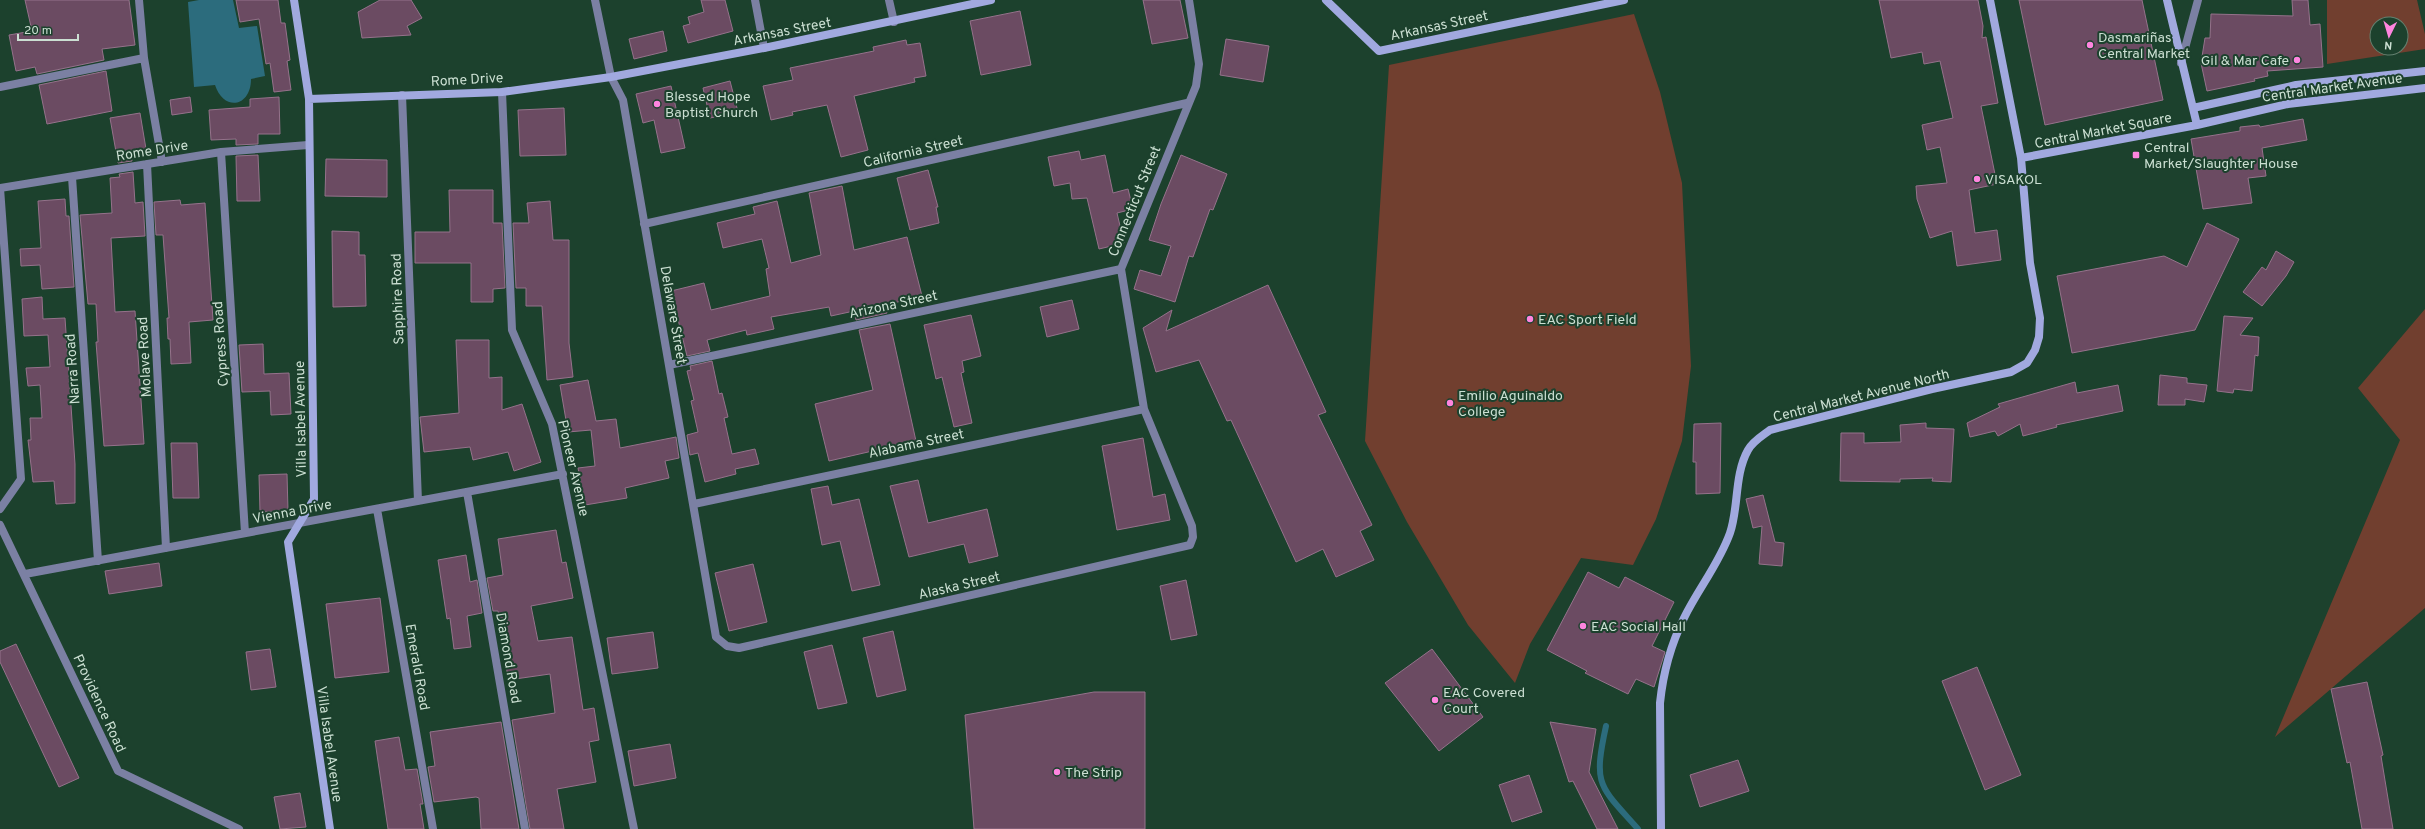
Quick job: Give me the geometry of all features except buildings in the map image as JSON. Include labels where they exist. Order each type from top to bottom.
[{"type":"street","points":[[139,0],[144,58],[162,162]]},
{"type":"street","name":"Villa Isabel Avenue","points":[[294,0],[309,99],[308,145],[314,499],[301,523],[288,542],[330,829]]},
{"type":"street","name":"Delaware Street","points":[[594,0],[611,77],[623,100],[716,637]]},
{"type":"street","points":[[755,0],[764,48]]},
{"type":"street","points":[[889,0],[894,22]]},
{"type":"street","name":"Arkansas Street","points":[[578,81],[611,77],[764,48],[894,22],[991,0]]},
{"type":"street","name":"Connecticut Street","points":[[1189,0],[1199,64],[1196,86],[1187,103],[1121,269],[1144,409],[1192,526]]},
{"type":"street","name":"Arkansas Street","points":[[1326,0],[1379,51],[1624,0]]},
{"type":"street","name":"Central Market Square","points":[[1990,0],[2021,158],[2197,126]]},
{"type":"street","points":[[2167,0],[2197,126]]},
{"type":"street","points":[[2181,63],[2198,0]]},
{"type":"street","points":[[0,87],[144,58]]},
{"type":"street","name":"Central Market Avenue","points":[[2193,108],[2296,86],[2425,71]]},
{"type":"street","name":"Rome Drive","points":[[309,99],[502,92],[578,81]]},
{"type":"street","name":"Central Market Avenue","points":[[2197,126],[2288,104],[2425,88]]},
{"type":"street","name":"Pioneer Avenue","points":[[502,92],[512,330],[552,424],[634,829]]},
{"type":"street","name":"Sapphire Road","points":[[402,95],[418,501]]},
{"type":"street","name":"California Street","points":[[644,224],[1187,103]]},
{"type":"street","name":"Rome Drive","points":[[0,188],[221,152],[308,145]]},
{"type":"street","name":"Cypress Road","points":[[221,152],[245,533]]},
{"type":"street","name":"Central Market Avenue North","points":[[1661,829],[1660,702],[1662,684],[1674,638],[1723,551],[1730,530],[1742,465],[1748,450],[1758,439],[1770,430],[2011,372],[2027,363],[2035,350],[2039,337],[2040,318],[2030,263],[2021,158]]},
{"type":"street","name":"Molave Road","points":[[147,164],[166,548]]},
{"type":"street","name":"Narra Road","points":[[72,177],[98,560]]},
{"type":"street","points":[[0,188],[21,479],[0,509]]},
{"type":"street","name":"Arizona Street","points":[[669,365],[1121,269]]},
{"type":"street","name":"Alabama Street","points":[[694,504],[1144,409]]},
{"type":"street","name":"Vienna Drive","points":[[25,574],[563,474]]},
{"type":"street","name":"Diamond Road","points":[[467,492],[525,829]]},
{"type":"street","name":"Emerald Road","points":[[377,509],[433,829]]},
{"type":"street","name":"Providence Road","points":[[0,525],[25,574],[118,771],[239,829]]},
{"type":"street","name":"Alaska Street","points":[[716,637],[727,646],[739,648],[1183,548],[1190,545],[1193,537],[1192,526]]},
{"type":"shaded area","points":[[2327,0],[2417,0],[2425,34],[2425,49],[2409,51],[2409,16],[2369,16],[2369,56],[2379,56],[2327,64]]},
{"type":"shaded area","name":"EAC Sport Field","points":[[1634,14],[1660,92],[1682,183],[1691,366],[1682,441],[1656,519],[1633,565],[1581,558],[1530,644],[1515,683],[1468,625],[1407,522],[1365,441],[1389,65]]},
{"type":"shaded area","points":[[2425,309],[2425,608],[2275,737],[2400,440],[2358,388]]},
{"type":"water","points":[[199,0],[233,0],[239,28],[257,26],[265,76],[251,79],[247,96],[236,103],[224,99],[219,94],[215,85],[194,87],[188,2]]},
{"type":"waterway","points":[[1606,726],[1600,761],[1602,784],[1607,793],[1638,829]]},
{"type":"place","name":"Dasmariñas Central Market","points":[[2090,45]]},
{"type":"place","name":"Gil & Mar Cafe","points":[[2297,60]]},
{"type":"place","name":"Blessed Hope Baptist Church","points":[[657,104]]},
{"type":"place","name":"Central Market/Slaughter House","points":[[2136,155]]},
{"type":"place","name":"VISAKOL","points":[[1977,179]]},
{"type":"place","name":"EAC Sport Field","points":[[1530,319]]},
{"type":"place","name":"Emilio Aguinaldo College","points":[[1450,403]]},
{"type":"place","name":"EAC Social Hall","points":[[1583,626]]},
{"type":"place","name":"EAC Covered Court","points":[[1435,700]]},
{"type":"place","name":"The Strip","points":[[1057,772]]}]
